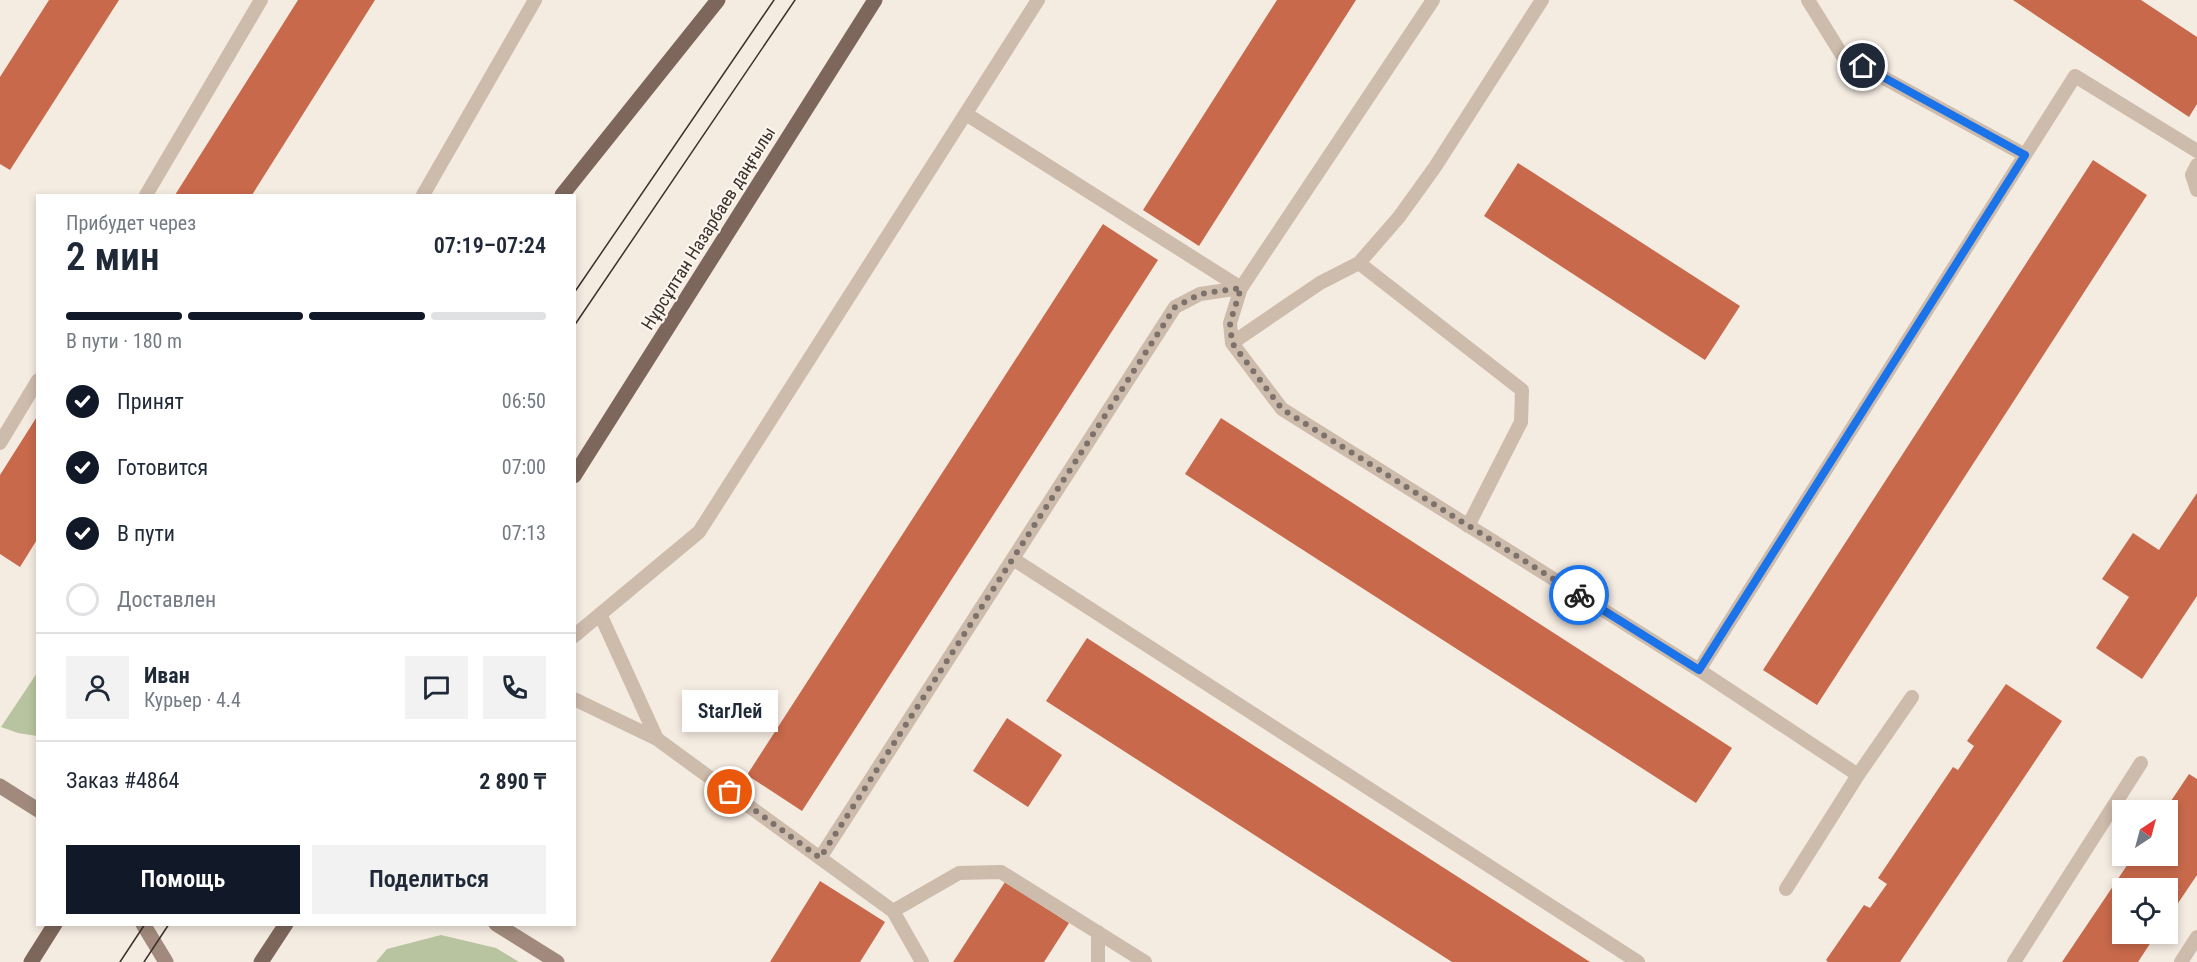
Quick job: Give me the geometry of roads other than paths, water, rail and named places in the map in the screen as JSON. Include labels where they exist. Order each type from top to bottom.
[{"type":"main road","points":[[563,194],[718,0]]},
{"type":"main road","name":"Нұрсұлтан Назарбаев даңғылы","points":[[576,473],[875,0]]},
{"type":"main road","points":[[0,786],[36,809]]},
{"type":"main road","points":[[31,962],[54,926]]},
{"type":"main road","points":[[144,926],[166,962]]},
{"type":"main road","points":[[261,962],[285,926]]},
{"type":"main road","points":[[499,926],[557,962]]},
{"type":"lane","points":[[147,194],[261,0]]},
{"type":"lane","points":[[424,194],[535,0]]},
{"type":"lane","points":[[576,634],[699,532],[1038,0]]},
{"type":"lane","points":[[1433,0],[1241,288],[1230,323],[1232,343],[1282,409],[1699,670],[1858,775]]},
{"type":"lane","points":[[1232,343],[1320,283],[1359,263],[1399,217],[1435,167],[1542,0]]},
{"type":"lane","points":[[1808,0],[1842,55],[2025,155]]},
{"type":"lane","points":[[1699,670],[2075,76],[2197,151]]},
{"type":"lane","points":[[966,114],[1241,288]]},
{"type":"lane","points":[[2197,165],[2192,175],[2197,190]]},
{"type":"lane","points":[[1359,263],[1522,390],[1521,422],[1468,526]]},
{"type":"lane","points":[[820,858],[1175,307],[1200,294],[1241,288]]},
{"type":"lane","points":[[1,441],[36,383]]},
{"type":"lane","points":[[1013,559],[1638,962]]},
{"type":"lane","points":[[600,614],[657,739]]},
{"type":"lane","points":[[1786,889],[1858,775],[1912,697]]},
{"type":"lane","points":[[576,700],[657,739],[893,910],[922,962]]},
{"type":"lane","points":[[2014,962],[2141,763]]},
{"type":"lane","points":[[893,910],[959,873],[1001,872],[1145,962]]},
{"type":"lane","points":[[1098,932],[1098,962]]},
{"type":"lane","points":[[2181,962],[2197,937]]},
{"type":"tram line","points":[[576,290],[774,0]]},
{"type":"tram line","points":[[576,323],[795,0]]},
{"type":"tram line","points":[[120,962],[144,926]]},
{"type":"tram line","points":[[144,962],[168,926]]},
{"type":"place","name":"StarЛей","points":[[730,792]]}]
